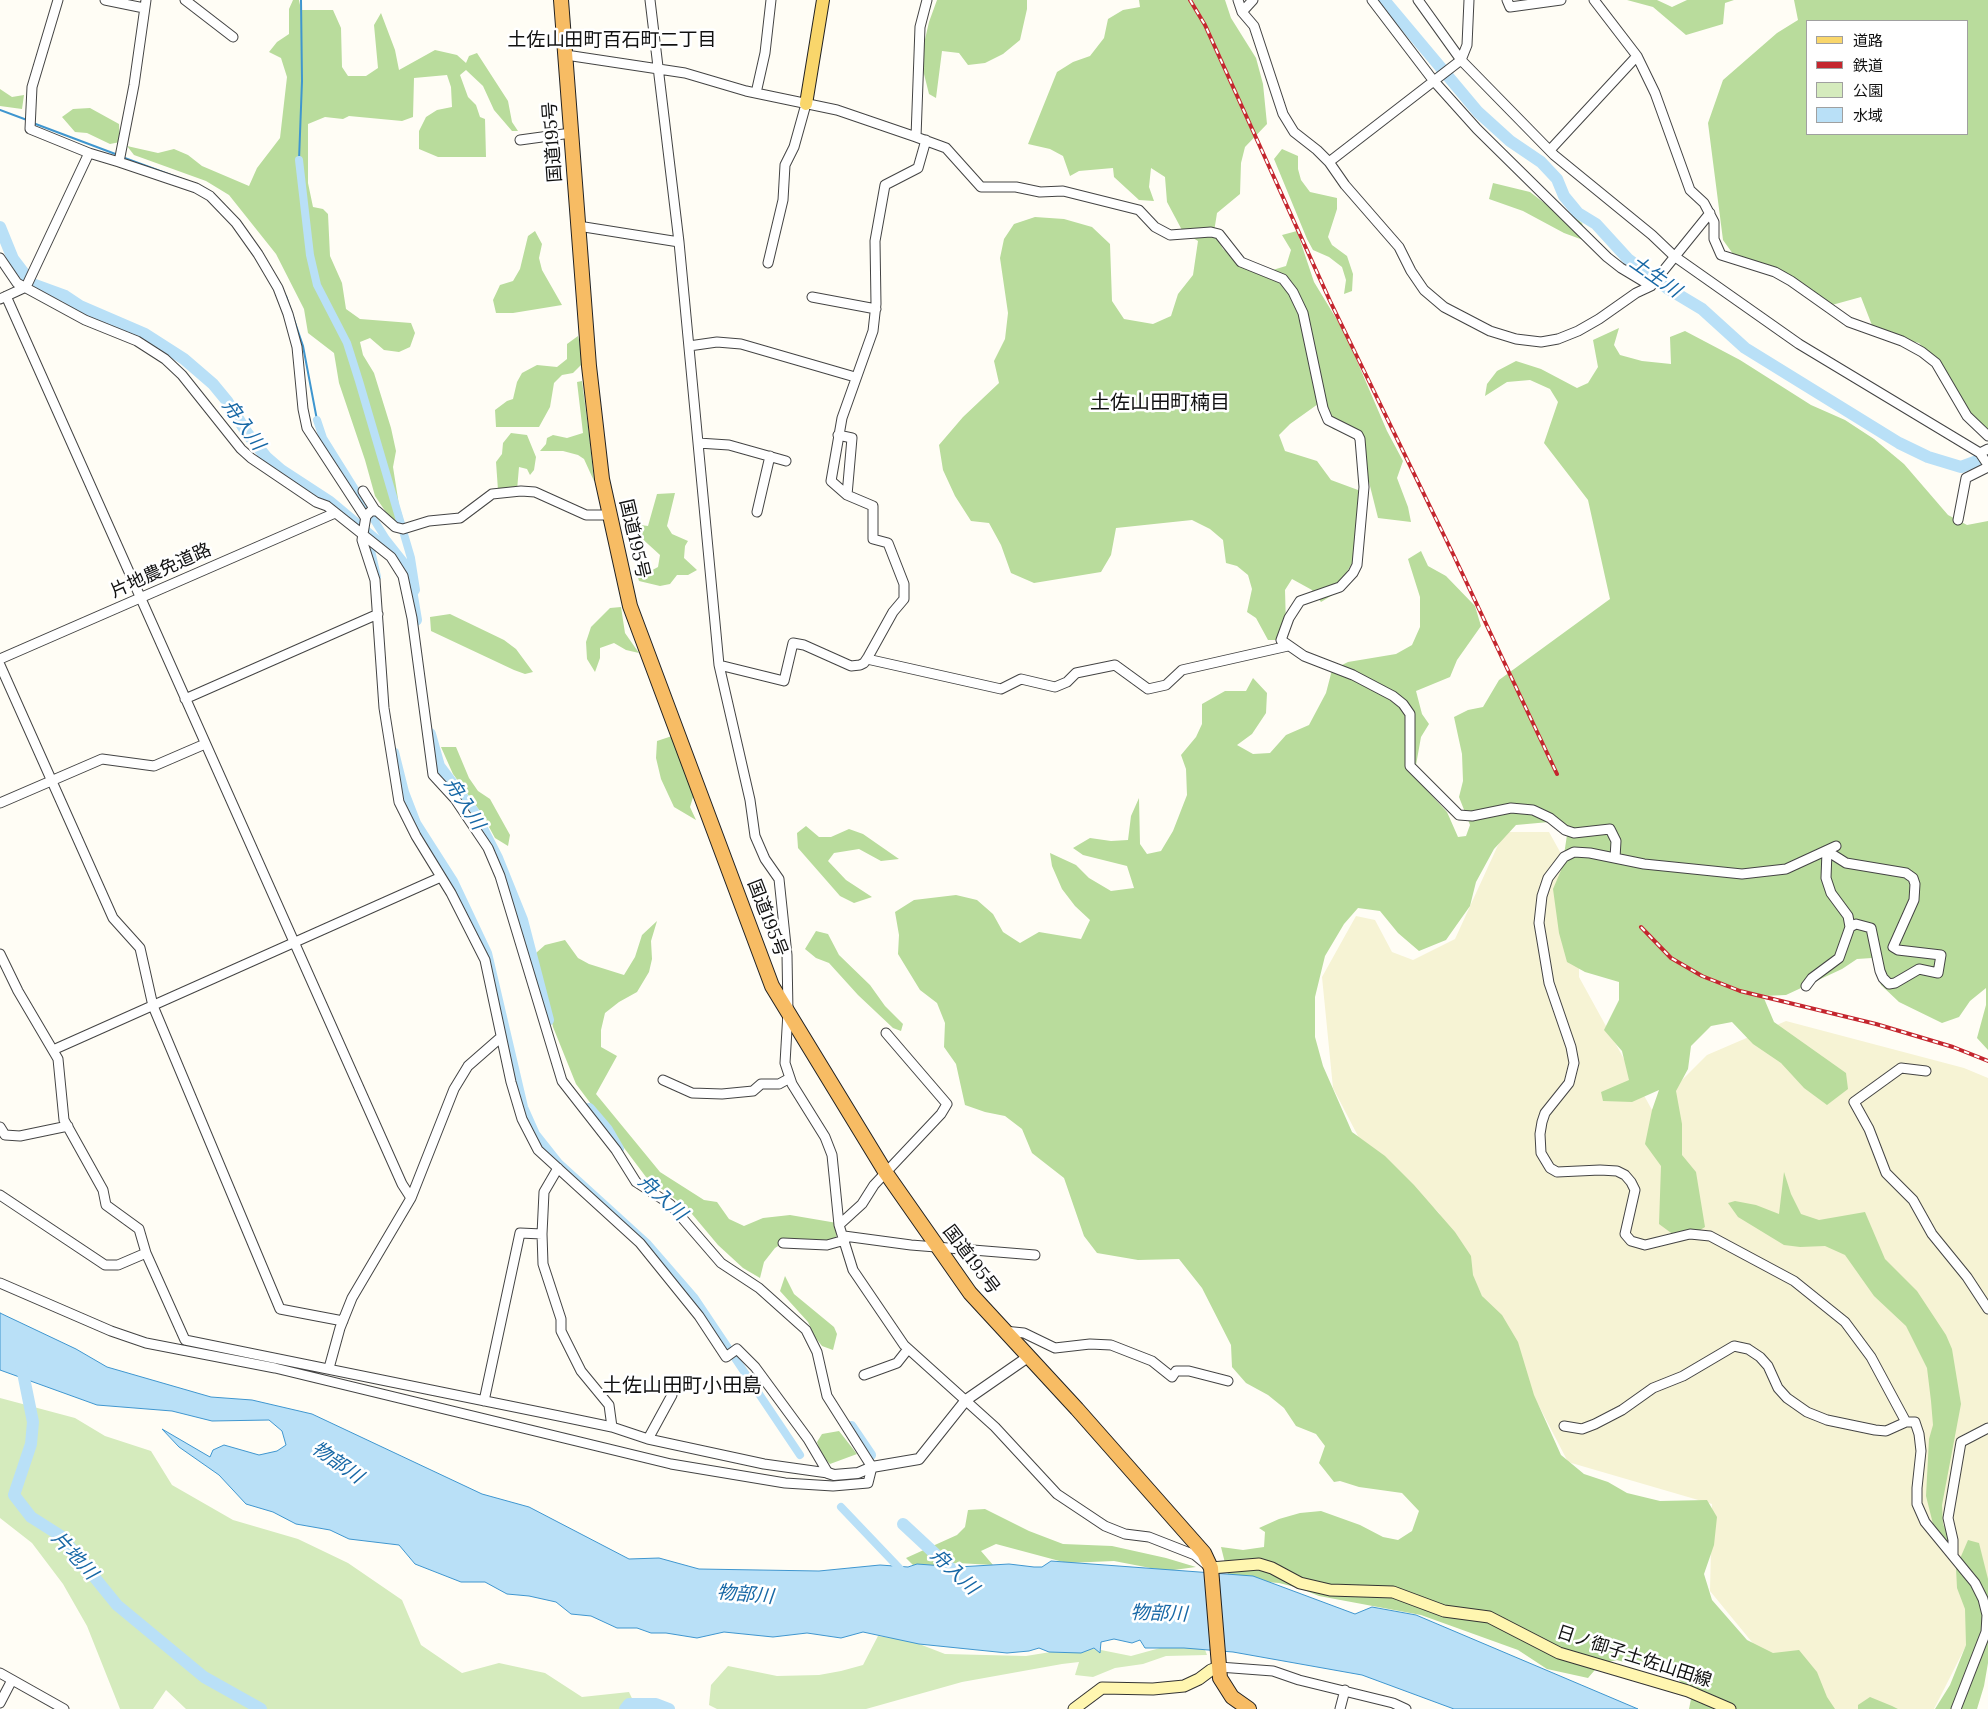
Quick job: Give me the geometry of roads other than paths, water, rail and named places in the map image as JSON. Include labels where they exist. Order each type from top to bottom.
[{"type":"highway","name":"国道195号","points":[[561,0],[594,420],[602,479],[630,606],[772,986],[886,1173],[970,1293],[1204,1553],[1212,1572],[1220,1678],[1226,1689],[1238,1703],[1249,1709]]},
{"type":"main road","points":[[806,104],[823,0]]},
{"type":"main road","name":"日ノ御子土佐山田線","points":[[1212,1572],[1259,1564],[1272,1568],[1300,1583],[1330,1590],[1393,1592],[1444,1611],[1489,1617],[1559,1653],[1688,1691],[1730,1709]]},
{"type":"main road","points":[[1074,1709],[1102,1688],[1153,1689],[1184,1686],[1199,1679],[1219,1663]]},
{"type":"street","points":[[58,0],[32,87],[30,129],[89,153],[119,160],[196,188],[210,196],[236,223],[258,254],[278,288],[290,322],[297,347],[303,409],[307,428],[369,514],[401,529],[429,522],[455,520],[465,516],[492,494],[521,491],[536,492],[586,515],[610,515]]},
{"type":"street","points":[[105,0],[145,4],[134,85],[119,160]]},
{"type":"street","points":[[185,0],[233,37]]},
{"type":"street","points":[[650,0],[660,70],[679,242],[719,665],[750,800],[755,836],[764,859],[779,879],[787,955],[788,1012],[785,1063],[790,1078],[832,1154],[836,1178],[839,1225],[845,1238],[853,1270],[908,1349],[995,1427],[1057,1494],[1105,1526],[1125,1534],[1149,1537],[1194,1555],[1212,1572]]},
{"type":"street","points":[[756,93],[765,53],[771,0]]},
{"type":"street","points":[[916,137],[920,28],[925,4],[918,0]]},
{"type":"street","points":[[1238,0],[1242,12],[1254,26],[1288,124],[1329,162],[1345,185],[1398,247],[1424,290],[1444,307],[1490,331],[1516,340],[1541,342],[1558,339],[1599,319],[1636,293],[1651,286],[1674,256],[1698,231],[1710,213]]},
{"type":"street","points":[[1242,12],[1253,0]]},
{"type":"street","points":[[1372,0],[1433,80],[1477,129],[1620,268],[1651,286]]},
{"type":"street","points":[[1418,0],[1461,60],[1550,150],[1593,188],[1652,234],[1674,256],[1800,344],[1983,452],[1988,466],[1966,478],[1958,520]]},
{"type":"street","points":[[1329,162],[1461,60],[1467,45],[1469,0]]},
{"type":"street","points":[[1507,0],[1510,7],[1561,0]]},
{"type":"street","points":[[1594,0],[1637,56],[1655,93],[1690,190],[1704,203],[1714,222],[1714,239],[1721,255],[1775,272],[1791,281],[1849,322],[1902,341],[1922,352],[1936,363],[1967,416],[1988,436]]},
{"type":"street","points":[[566,55],[685,74],[756,93],[838,110],[946,148],[981,188],[1016,187],[1040,192],[1063,191],[1139,210],[1155,227],[1170,235],[1211,232],[1219,234],[1241,262],[1283,279],[1293,292],[1303,313],[1322,408],[1328,420],[1358,435],[1360,439],[1364,487],[1357,565],[1348,581],[1340,587],[1300,601],[1289,618],[1282,640],[1304,656],[1353,675],[1394,696],[1403,704],[1410,714],[1410,766],[1459,815],[1472,816],[1511,808],[1533,810],[1550,818],[1565,830],[1574,833],[1610,829],[1616,841],[1615,858]]},
{"type":"street","points":[[1550,150],[1637,56]]},
{"type":"street","points":[[768,263],[783,200],[784,165],[794,147],[806,104]]},
{"type":"street","points":[[520,140],[572,133]]},
{"type":"street","points":[[719,665],[784,681],[794,643],[804,645],[851,666],[864,663],[893,612],[904,599],[904,584],[888,543],[873,539],[873,506],[847,495],[831,481],[842,418],[872,331],[876,309],[875,241],[885,186],[918,168],[926,140]]},
{"type":"street","points":[[89,153],[26,287],[3,298],[140,598],[402,1184],[411,1198]]},
{"type":"street","points":[[578,226],[679,242]]},
{"type":"street","points":[[0,258],[17,283],[85,320],[136,341],[164,359],[204,401],[240,449],[363,531],[391,557],[403,576],[415,640],[434,775],[455,799],[488,848],[500,876],[562,1081],[616,1150],[636,1182],[670,1204],[721,1263],[759,1288],[806,1330],[817,1352],[827,1396],[872,1468],[868,1483],[833,1486],[785,1483],[671,1464],[275,1368],[146,1343],[102,1327],[0,1283]]},
{"type":"street","points":[[812,297],[876,309]]},
{"type":"street","points":[[689,346],[717,342],[741,344],[855,377]]},
{"type":"street","points":[[838,435],[852,438],[847,495]]},
{"type":"street","points":[[698,443],[729,445],[786,461]]},
{"type":"street","points":[[757,512],[770,456]]},
{"type":"street","points":[[364,491],[369,514],[363,531],[375,580],[384,708],[399,802],[416,836],[464,918],[485,960],[500,1038],[522,1119],[538,1150],[640,1242],[699,1316],[726,1356],[737,1349],[755,1367],[802,1431],[828,1473]]},
{"type":"street","name":"片地農免道路","points":[[0,659],[334,513]]},
{"type":"street","points":[[185,699],[378,614]]},
{"type":"street","points":[[867,659],[1001,689],[1021,679],[1055,687],[1067,682],[1076,673],[1115,665],[1148,689],[1166,685],[1182,670],[1288,646]]},
{"type":"street","points":[[0,665],[113,918],[140,948],[152,1006],[280,1309],[343,1322]]},
{"type":"street","points":[[0,803],[102,759],[154,766],[205,744]]},
{"type":"street","points":[[1836,846],[1786,869],[1742,874],[1681,868],[1615,858],[1590,852],[1574,852],[1564,857],[1548,878],[1542,896],[1539,924],[1546,964],[1574,1063],[1568,1083],[1545,1113],[1540,1134],[1541,1153],[1550,1168],[1557,1172],[1570,1173],[1600,1170],[1617,1171],[1625,1175],[1635,1190],[1625,1234],[1631,1242],[1645,1245],[1690,1234],[1710,1236],[1794,1281],[1845,1322],[1871,1357],[1906,1422]]},
{"type":"street","points":[[1827,851],[1846,863],[1906,873],[1913,878],[1915,884],[1914,900],[1892,946],[1898,950],[1941,955],[1938,973],[1919,970],[1895,983],[1889,984],[1883,978],[1880,970],[1872,928],[1856,924],[1850,927]]},
{"type":"street","points":[[1806,986],[1812,978],[1839,958],[1850,927],[1848,916],[1831,894],[1826,878],[1827,851]]},
{"type":"street","points":[[52,1050],[441,877]]},
{"type":"street","points":[[0,954],[4,975],[52,1050],[61,1072],[62,1111],[68,1126],[103,1190],[106,1205],[139,1229],[146,1253],[185,1340],[612,1427],[648,1439],[764,1464],[834,1475],[858,1473],[872,1468],[919,1459],[966,1400],[1028,1357]]},
{"type":"street","points":[[839,1225],[862,1204],[886,1173],[941,1114],[947,1104],[886,1033]]},
{"type":"street","points":[[329,1368],[343,1322],[365,1273],[411,1198],[454,1089],[468,1066],[500,1038]]},
{"type":"street","points":[[1926,1071],[1901,1068],[1854,1102],[1869,1129],[1886,1173],[1913,1200],[1932,1234],[1967,1277],[1988,1309]]},
{"type":"street","points":[[662,1080],[692,1093],[722,1094],[754,1091],[761,1084],[779,1084],[790,1078]]},
{"type":"street","points":[[0,1127],[5,1135],[20,1136],[68,1126]]},
{"type":"street","points":[[558,1168],[544,1192],[543,1264],[550,1292],[561,1319],[561,1331],[581,1371],[609,1405],[612,1427]]},
{"type":"street","points":[[0,1195],[105,1265],[118,1265],[146,1253]]},
{"type":"street","points":[[484,1401],[520,1233],[542,1234]]},
{"type":"street","points":[[783,1243],[827,1245],[845,1238],[937,1248],[1035,1255]]},
{"type":"street","points":[[1004,1331],[1024,1333],[1055,1348],[1090,1344],[1111,1346],[1152,1361],[1172,1377],[1176,1371],[1189,1371],[1228,1381]]},
{"type":"street","points":[[1564,1426],[1582,1429],[1596,1424],[1622,1410],[1653,1388],[1683,1376],[1734,1346],[1748,1349],[1760,1356],[1768,1366],[1778,1388],[1786,1398],[1807,1412],[1826,1420],[1886,1431],[1906,1422],[1915,1422],[1921,1451],[1917,1504],[1925,1522],[1975,1583],[1983,1599],[1987,1615],[1986,1632],[1956,1709]]},
{"type":"street","points":[[864,1375],[897,1363],[908,1349]]},
{"type":"street","points":[[648,1439],[672,1394]]},
{"type":"street","points":[[1953,1556],[1953,1540],[1948,1518],[1961,1442],[1988,1428]]},
{"type":"street","points":[[1219,1663],[1273,1671],[1299,1680],[1346,1690],[1406,1709]]},
{"type":"street","points":[[0,1673],[64,1709]]},
{"type":"street","points":[[0,1703],[12,1680]]},
{"type":"street","points":[[1340,1709],[1346,1690]]},
{"type":"water","name":"物部川","points":[[0,1313],[76,1349],[107,1367],[211,1397],[252,1400],[312,1414],[482,1494],[529,1507],[629,1559],[659,1558],[699,1569],[819,1571],[880,1565],[908,1567],[917,1564],[958,1567],[1009,1564],[1042,1567],[1051,1561],[1253,1576],[1355,1614],[1372,1607],[1416,1615],[1638,1709],[1454,1709],[1362,1675],[1233,1652],[1184,1648],[1145,1648],[1140,1640],[1132,1643],[1114,1639],[1101,1642],[1100,1653],[1094,1648],[1081,1653],[1049,1652],[1039,1648],[1007,1653],[919,1644],[863,1632],[841,1638],[807,1633],[773,1637],[724,1632],[697,1638],[666,1633],[651,1633],[637,1628],[617,1628],[591,1616],[571,1614],[556,1602],[529,1596],[507,1594],[485,1582],[461,1582],[415,1564],[399,1545],[349,1539],[330,1530],[296,1524],[273,1512],[246,1504],[219,1475],[179,1447],[162,1429],[210,1457],[213,1450],[224,1445],[259,1455],[277,1451],[286,1445],[282,1431],[269,1420],[212,1421],[172,1411],[97,1405],[0,1370]]},
{"type":"waterway","points":[[299,160],[302,81],[301,0]]},
{"type":"waterway","name":"土生川","points":[[1384,0],[1478,112],[1510,141],[1541,162],[1557,179],[1564,196],[1578,213],[1596,224],[1628,259],[1667,288],[1702,309],[1745,348],[1899,443],[1928,457],[1961,467],[1988,457]]},
{"type":"waterway","points":[[0,110],[27,120]]},
{"type":"waterway","points":[[33,123],[118,155]]},
{"type":"waterway","points":[[122,157],[190,182]]},
{"type":"waterway","points":[[299,160],[310,255],[317,285],[347,343],[359,381],[411,558],[416,590],[412,596]]},
{"type":"waterway","points":[[237,218],[243,226]]},
{"type":"waterway","name":"舟入川","points":[[0,227],[13,259],[32,284],[65,296],[80,306],[145,334],[184,359],[213,384],[266,457],[281,470],[330,502],[398,559],[404,572],[408,591],[412,596],[416,620]]},
{"type":"waterway","points":[[286,296],[303,346],[317,420]]},
{"type":"waterway","points":[[317,420],[323,438],[386,539],[405,563],[409,579]]},
{"type":"waterway","points":[[368,537],[377,577]]},
{"type":"waterway","name":"舟入川","points":[[430,734],[439,766],[474,813],[497,858],[522,920],[548,1020]]},
{"type":"waterway","points":[[395,752],[405,792],[417,823],[454,881],[488,953],[524,1107],[536,1134],[559,1163],[648,1244],[694,1297],[800,1455]]},
{"type":"waterway","name":"舟入川","points":[[589,1109],[607,1130],[618,1149]]},
{"type":"waterway","name":"片地川","points":[[21,1363],[33,1422],[31,1444],[14,1495],[31,1517],[61,1536],[117,1605],[204,1677],[261,1709]]},
{"type":"waterway","name":"舟入川","points":[[851,1427],[870,1455]]},
{"type":"waterway","points":[[841,1507],[903,1572]]},
{"type":"waterway","name":"舟入川","points":[[903,1524],[960,1577]]},
{"type":"waterway","name":"片地川","points":[[625,1709],[629,1704],[656,1704],[669,1709]]},
{"type":"railway","points":[[1190,0],[1205,25],[1330,301],[1557,774]]},
{"type":"railway","points":[[1641,927],[1671,958],[1702,976],[1740,991],[1876,1024],[1953,1047],[1988,1061]]},
{"type":"district","name":"土佐山田町百石町二丁目","points":[[612,41]]},
{"type":"district","name":"土佐山田町楠目","points":[[1160,403]]},
{"type":"district","name":"土佐山田町小田島","points":[[682,1386]]}]
